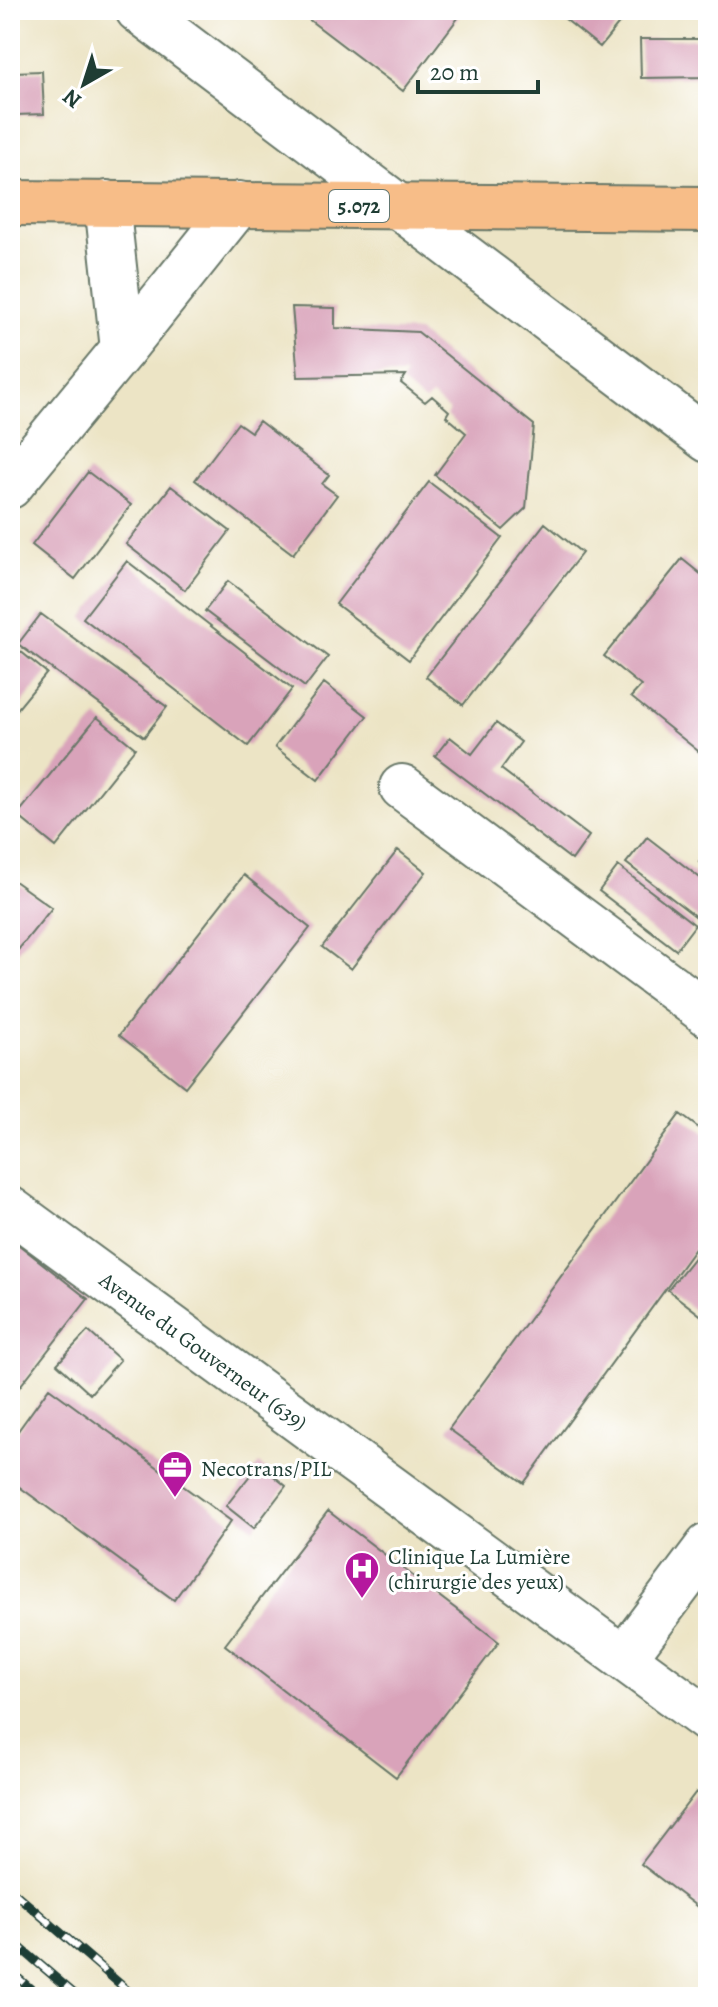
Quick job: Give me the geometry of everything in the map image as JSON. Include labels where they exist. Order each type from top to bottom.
[{"type":"main road","name":"5.072","points":[[10,203],[708,209]]},
{"type":"street","points":[[138,10],[708,440]]},
{"type":"street","points":[[107,203],[123,349]]},
{"type":"street","points":[[10,486],[239,204]]},
{"type":"street","points":[[402,787],[708,1014]]},
{"type":"street","name":"Avenue du Gouverneur (639)","points":[[10,1209],[708,1720]]},
{"type":"street","points":[[624,1658],[708,1546]]},
{"type":"building","points":[[10,10],[17,10],[10,28]]},
{"type":"building","points":[[307,10],[464,10],[403,91],[303,15]]},
{"type":"building","points":[[554,10],[630,10],[600,47]]},
{"type":"building","points":[[640,39],[708,39],[708,77],[641,78]]},
{"type":"building","points":[[42,71],[44,114],[15,115],[13,72]]},
{"type":"building","points":[[292,307],[335,308],[335,328],[418,332],[534,425],[526,508],[503,530],[435,475],[466,433],[446,416],[449,411],[432,396],[425,402],[401,383],[406,375],[298,377]]},
{"type":"building","points":[[259,421],[329,475],[322,484],[337,495],[293,554],[195,480],[238,423],[251,432]]},
{"type":"building","points":[[88,472],[131,505],[75,579],[32,545]]},
{"type":"building","points":[[429,482],[502,538],[409,660],[336,604]]},
{"type":"building","points":[[171,486],[230,531],[185,590],[126,544]]},
{"type":"building","points":[[545,523],[582,553],[463,705],[426,677]]},
{"type":"building","points":[[682,559],[708,580],[708,759],[631,697],[641,686],[604,656]]},
{"type":"building","points":[[127,561],[292,689],[248,746],[83,618]]},
{"type":"building","points":[[228,581],[328,657],[305,687],[205,611]]},
{"type":"building","points":[[41,614],[167,707],[144,737],[18,644]]},
{"type":"building","points":[[14,646],[47,673],[10,718],[10,650]]},
{"type":"building","points":[[324,683],[367,716],[318,780],[275,747]]},
{"type":"building","points":[[97,717],[135,748],[56,847],[17,815]]},
{"type":"building","points":[[496,723],[521,742],[501,769],[589,836],[572,860],[435,756],[450,737],[472,754]]},
{"type":"building","points":[[647,837],[708,884],[708,926],[626,863]]},
{"type":"building","points":[[398,850],[426,872],[351,969],[322,947]]},
{"type":"building","points":[[708,850],[708,870],[699,862]]},
{"type":"building","points":[[618,866],[695,925],[676,950],[599,891]]},
{"type":"building","points":[[244,875],[310,928],[185,1087],[119,1035]]},
{"type":"building","points":[[10,878],[52,908],[10,960]]},
{"type":"building","points":[[680,1114],[708,1135],[708,1231],[524,1483],[449,1429]]},
{"type":"building","points":[[10,1238],[88,1299],[10,1399]]},
{"type":"building","points":[[708,1240],[708,1311],[703,1317],[668,1290]]},
{"type":"building","points":[[88,1331],[120,1360],[90,1394],[57,1364]]},
{"type":"building","points":[[49,1388],[231,1521],[174,1600],[10,1480],[10,1442]]},
{"type":"building","points":[[259,1464],[286,1486],[254,1528],[226,1506]]},
{"type":"building","points":[[328,1511],[499,1642],[396,1777],[225,1645]]},
{"type":"building","points":[[696,1792],[708,1801],[708,1915],[641,1864]]},
{"type":"railway","points":[[10,1889],[135,1997]]},
{"type":"railway","points":[[10,1939],[78,1997]]},
{"type":"railway","points":[[10,1971],[40,1997]]},
{"type":"place","name":"Necotrans/PIL","points":[[175,1499]]},
{"type":"place","name":"Clinique La Lumière (chirurgie des yeux)","points":[[362,1600]]}]
